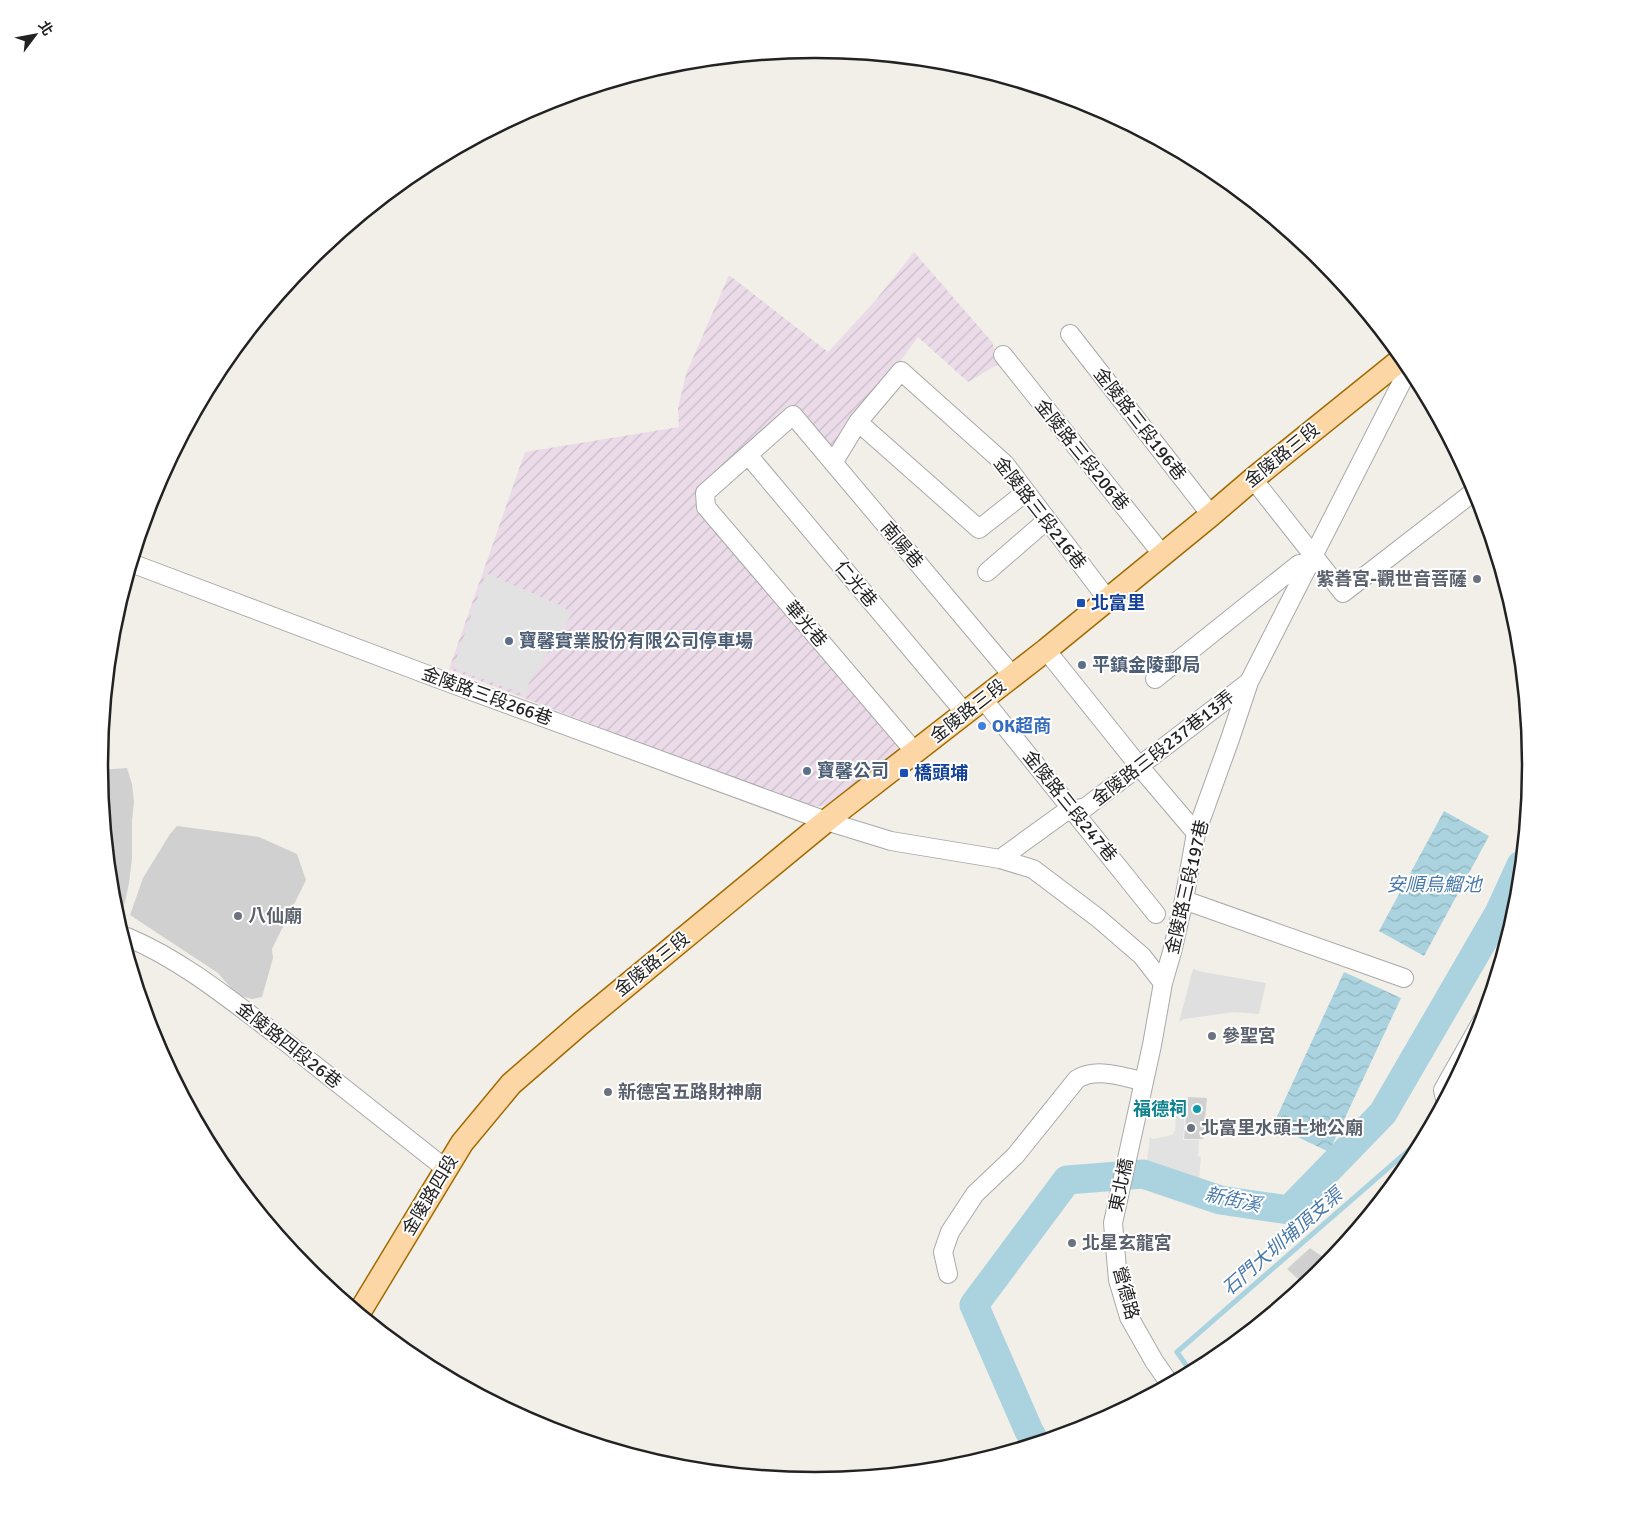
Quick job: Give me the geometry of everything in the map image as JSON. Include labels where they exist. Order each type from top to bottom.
[{"type":"main road","name":"金陵路三段","points":[[511,1084],[580,1024],[826,821],[1046,650],[1211,515],[1252,479],[1397,363]]},
{"type":"main road","name":"金陵路四段","points":[[362,1308],[462,1143],[511,1084]]},
{"type":"street","name":"金陵路三段196巷","points":[[1070,334],[1211,515]]},
{"type":"street","name":"金陵路三段206巷","points":[[1003,355],[1162,554]]},
{"type":"street","name":"金陵路三段216巷","points":[[858,422],[901,371],[1005,464],[1108,600]]},
{"type":"street","name":"金陵路三段197巷","points":[[1128,1147],[1144,1081],[1163,983],[1184,900],[1196,832],[1249,682],[1405,375]]},
{"type":"street","name":"南陽巷","points":[[748,455],[793,414],[1012,675]]},
{"type":"street","points":[[833,463],[858,422],[979,529],[1026,492]]},
{"type":"street","name":"華光巷","points":[[748,455],[705,493],[706,507],[915,752]]},
{"type":"street","name":"仁光巷","points":[[748,455],[965,713]]},
{"type":"street","points":[[1252,479],[1312,558],[1343,593],[1469,495]]},
{"type":"street","points":[[986,572],[1047,520]]},
{"type":"street","points":[[1155,679],[1299,564],[1312,558]]},
{"type":"street","name":"金陵路三段266巷","points":[[137,565],[447,682],[826,821],[892,841],[1000,859],[1032,869],[1091,912],[1142,956],[1163,983]]},
{"type":"street","points":[[1046,650],[1139,766],[1196,832]]},
{"type":"street","name":"金陵路三段237巷13弄","points":[[1000,859],[1065,812],[1086,807],[1249,682]]},
{"type":"street","name":"金陵路三段247巷","points":[[983,699],[1156,914]]},
{"type":"street","points":[[1184,900],[1404,978]]},
{"type":"street","name":"金陵路四段26巷","points":[[130,938],[185,968],[236,1004],[446,1169]]},
{"type":"street","points":[[948,1274],[943,1252],[950,1232],[975,1194],[1015,1156],[1077,1079],[1085,1074],[1094,1072],[1144,1081]]},
{"type":"street","points":[[1443,1091],[1451,1076]]},
{"type":"street","name":"東北橋","points":[[1113,1223],[1128,1147]]},
{"type":"street","name":"營德路","points":[[1113,1223],[1118,1280],[1129,1318],[1167,1379]]},
{"type":"shaded area","points":[[914,252],[992,342],[999,364],[968,382],[918,337],[859,418],[827,450],[795,410],[699,493],[908,748],[838,801],[821,806],[805,807],[674,759],[599,727],[449,669],[525,452],[679,427],[678,408],[686,374],[729,275],[828,352],[876,300]]},
{"type":"shaded area","name":"寶馨實業股份有限公司停車場","points":[[486,573],[562,606],[572,614],[529,683],[526,695],[453,668]]},
{"type":"shaded area","points":[[127,768],[132,784],[134,802],[132,858],[129,883],[122,909],[109,811],[108,769]]},
{"type":"shaded area","points":[[177,826],[259,837],[297,854],[306,880],[272,949],[273,958],[262,997],[252,999],[237,995],[218,973],[130,915],[143,878]]},
{"type":"shaded area","points":[[1193,969],[1266,983],[1259,1014],[1234,1012],[1184,1019],[1179,1022]]},
{"type":"shaded area","points":[[1188,1097],[1207,1098],[1203,1139],[1184,1139]]},
{"type":"shaded area","points":[[1185,1114],[1183,1140],[1199,1140],[1198,1156],[1201,1157],[1199,1179],[1147,1160],[1150,1137],[1153,1139],[1172,1135],[1175,1131],[1176,1115]]},
{"type":"shaded area","points":[[1310,1248],[1323,1257],[1299,1280],[1287,1269]]},
{"type":"water","name":"安順烏鰡池","points":[[1444,811],[1489,836],[1424,956],[1379,931]]},
{"type":"water","points":[[1344,972],[1401,998],[1329,1152],[1273,1125]]},
{"type":"waterway","name":"新街溪","points":[[1033,1438],[974,1305],[1067,1180],[1143,1174],[1220,1200],[1289,1210],[1383,1113],[1499,913],[1512,885]]},
{"type":"waterway","name":"石門大圳埔頂支渠","points":[[1187,1366],[1177,1352],[1407,1152]]},
{"type":"place","name":"紫善宮-觀世音菩薩","points":[[1477,579]]},
{"type":"place","name":"北富里","points":[[1081,603]]},
{"type":"place","name":"寶馨實業股份有限公司停車場","points":[[509,641]]},
{"type":"place","name":"平鎮金陵郵局","points":[[1082,665]]},
{"type":"place","name":"OK超商","points":[[982,726]]},
{"type":"place","name":"寶馨公司","points":[[807,771]]},
{"type":"place","name":"橋頭埔","points":[[904,773]]},
{"type":"place","name":"八仙廟","points":[[238,916]]},
{"type":"place","name":"參聖宮","points":[[1212,1036]]},
{"type":"place","name":"新德宮五路財神廟","points":[[608,1092]]},
{"type":"place","name":"福德祠","points":[[1197,1109]]},
{"type":"place","name":"北富里水頭土地公廟","points":[[1191,1128]]},
{"type":"place","name":"北星玄龍宮","points":[[1072,1243]]}]
